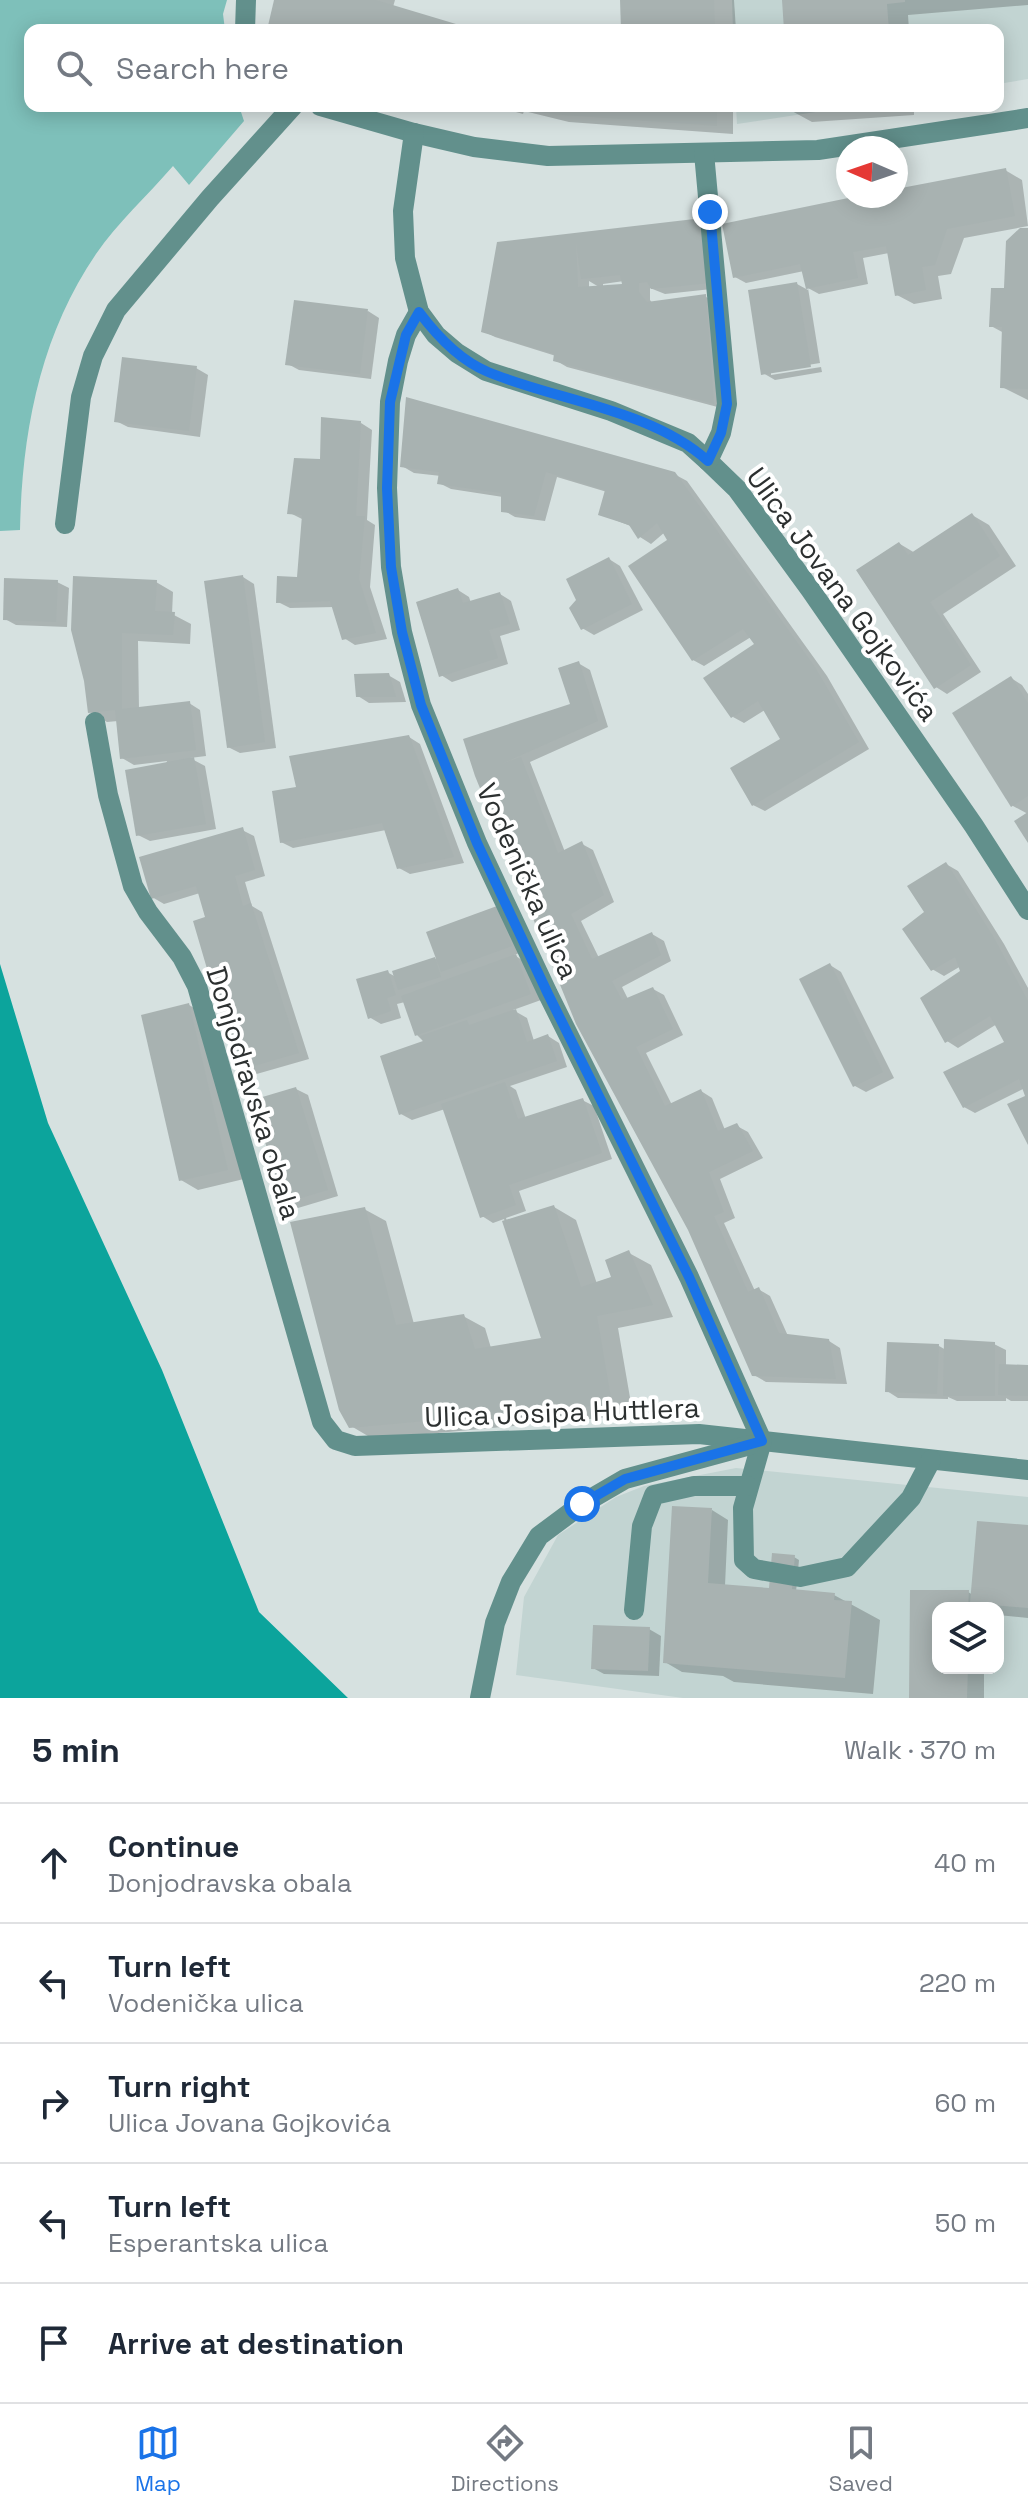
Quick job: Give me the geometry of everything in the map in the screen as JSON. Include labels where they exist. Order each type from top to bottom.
[{"type":"street","points":[[245,24],[246,0]]},
{"type":"street","points":[[65,524],[81,397],[93,356],[116,310],[218,188],[288,112]]},
{"type":"street","points":[[341,112],[474,147],[548,156],[818,150],[1028,118]]},
{"type":"street","name":"Ulica Jovana Gojkovića","points":[[414,133],[403,211],[405,258],[419,312],[436,335],[486,371],[611,411],[688,443],[737,489],[974,826],[1028,910]]},
{"type":"street","points":[[704,153],[727,404],[721,433],[708,461]]},
{"type":"street","name":"Vodenička ulica","points":[[419,312],[406,335],[395,374],[390,402],[387,488],[395,593],[421,705],[477,843],[548,994],[689,1277],[762,1441]]},
{"type":"street","name":"Donjodravska obala","points":[[95,722],[108,795],[133,886],[148,912],[182,957],[197,986],[322,1422],[336,1440]]},
{"type":"street","name":"Ulica Josipa Huttlera","points":[[336,1440],[355,1446],[699,1434],[1028,1470]]},
{"type":"street","points":[[762,1441],[743,1508],[744,1560],[754,1569],[800,1577],[847,1567],[911,1498],[931,1460]]},
{"type":"street","points":[[480,1698],[495,1623],[511,1582],[539,1536],[582,1504],[625,1479],[762,1441]]},
{"type":"street","points":[[634,1610],[642,1526],[654,1495],[694,1486],[748,1486]]},
{"type":"shaded area","points":[[0,0],[227,0],[224,24],[24,24],[24,112],[241,112],[244,121],[189,185],[173,166],[113,231],[77,285],[61,318],[38,386],[25,457],[20,530],[0,531]]},
{"type":"shaded area","points":[[732,0],[1028,0],[1028,79],[1004,83],[1004,24],[733,24]]},
{"type":"shaded area","points":[[736,112],[816,112],[737,124]]},
{"type":"shaded area","points":[[0,964],[48,1123],[162,1370],[259,1612],[348,1698],[0,1698]]},
{"type":"shaded area","points":[[736,1468],[1028,1497],[1028,1698],[683,1698],[516,1675],[524,1597],[558,1535],[616,1497],[644,1486]]},
{"type":"building","points":[[274,0],[376,0],[456,24],[268,24]]},
{"type":"building","points":[[620,0],[714,0],[715,24],[621,24]]},
{"type":"building","points":[[782,0],[905,0],[887,4],[889,24],[784,24]]},
{"type":"building","points":[[542,112],[717,112],[717,126]]},
{"type":"building","points":[[1006,168],[1015,216],[947,229],[935,265],[922,267],[926,290],[895,296],[886,246],[853,252],[858,278],[806,289],[800,264],[733,278],[722,224],[836,201],[836,208],[908,208],[908,187]]},
{"type":"building","points":[[703,218],[710,283],[651,289],[647,282],[639,283],[639,292],[647,302],[706,294],[714,404],[553,361],[554,354],[481,332],[497,242]],"holes":[[[576,243],[581,279],[620,275],[622,284],[578,287]]]},
{"type":"building","points":[[1020,228],[1028,228],[1028,389],[1000,388],[1002,327],[989,327],[991,288],[1004,288],[1006,241]]},
{"type":"building","points":[[797,282],[811,367],[761,375],[748,290]]},
{"type":"building","points":[[294,300],[368,309],[360,374],[285,365]]},
{"type":"building","points":[[122,357],[197,366],[189,431],[114,422]]},
{"type":"building","points":[[406,397],[675,472],[815,667],[859,742],[752,806],[730,768],[780,739],[758,701],[731,718],[703,678],[754,644],[743,629],[692,661],[628,566],[667,540],[657,523],[638,539],[629,525],[598,515],[605,490],[546,472],[534,516],[501,512],[501,493],[437,484],[439,472],[400,467]]},
{"type":"building","points":[[321,417],[361,421],[356,516],[365,516],[359,579],[376,633],[342,640],[330,601],[276,603],[277,576],[297,577],[302,515],[287,514],[294,458],[320,459]]},
{"type":"building","points":[[972,513],[1000,556],[930,602],[971,665],[934,689],[856,570],[899,542],[908,555]]},
{"type":"building","points":[[609,557],[632,604],[581,630],[569,608],[576,600],[566,579]]},
{"type":"building","points":[[243,575],[265,742],[227,748],[204,581]]},
{"type":"building","points":[[73,576],[157,580],[155,611],[175,612],[173,635],[122,633],[122,709],[190,701],[196,750],[120,759],[115,710],[88,713],[84,681],[71,630]]},
{"type":"building","points":[[4,578],[58,580],[56,622],[3,620]]},
{"type":"building","points":[[458,588],[463,603],[500,592],[510,624],[489,630],[498,658],[439,677],[416,602]]},
{"type":"building","points":[[579,661],[598,721],[501,764],[521,757],[558,853],[582,841],[604,895],[571,914],[592,959],[652,932],[661,955],[612,981],[622,1000],[653,987],[673,1029],[636,1047],[665,1106],[701,1089],[718,1131],[737,1123],[753,1151],[709,1172],[724,1212],[714,1216],[748,1292],[759,1287],[779,1333],[829,1339],[836,1379],[752,1376],[688,1230],[576,1024],[475,776],[463,739],[570,704],[558,668]]},
{"type":"building","points":[[389,673],[396,697],[356,697],[354,674]]},
{"type":"building","points":[[1011,676],[1028,703],[1028,796],[1011,807],[952,713]]},
{"type":"building","points":[[409,735],[454,857],[397,869],[382,823],[280,843],[272,791],[296,787],[289,756]]},
{"type":"building","points":[[194,757],[206,824],[136,836],[125,770]]},
{"type":"building","points":[[1028,812],[1028,843],[1014,821]]},
{"type":"building","points":[[243,827],[255,870],[235,876],[243,906],[251,903],[299,1053],[237,1071],[193,921],[205,917],[196,886],[151,899],[139,857]]},
{"type":"building","points":[[946,862],[993,936],[1028,1001],[1028,1145],[1007,1104],[1025,1096],[1019,1079],[963,1108],[943,1072],[1004,1042],[990,1016],[945,1043],[920,998],[960,971],[955,957],[931,971],[902,929],[924,912],[907,886]]},
{"type":"building","points":[[497,906],[512,946],[441,972],[426,932]]},
{"type":"building","points":[[516,954],[531,994],[415,1036],[401,996]]},
{"type":"building","points":[[435,957],[441,977],[398,990],[392,971]]},
{"type":"building","points":[[830,963],[883,1072],[853,1087],[799,979]]},
{"type":"building","points":[[388,970],[396,995],[387,998],[391,1011],[368,1019],[356,979]]},
{"type":"building","points":[[189,1003],[228,1170],[179,1181],[141,1015]]},
{"type":"building","points":[[516,1009],[527,1042],[548,1034],[557,1061],[399,1115],[380,1056],[423,1041],[420,1036],[467,1020],[469,1025]]},
{"type":"building","points":[[505,1082],[518,1119],[583,1098],[602,1153],[509,1185],[516,1205],[480,1218],[441,1104]]},
{"type":"building","points":[[296,1087],[328,1190],[284,1203],[252,1100]]},
{"type":"building","points":[[554,1205],[581,1287],[611,1277],[605,1260],[629,1250],[653,1305],[597,1316],[612,1404],[349,1428],[339,1410],[290,1222],[365,1207],[396,1325],[464,1314],[475,1349],[541,1338],[502,1221]]},
{"type":"building","points":[[944,1339],[995,1342],[995,1396],[943,1396]]},
{"type":"building","points":[[887,1342],[939,1344],[937,1394],[885,1392]]},
{"type":"building","points":[[999,1364],[1028,1365],[1028,1396],[998,1395]]},
{"type":"building","points":[[672,1506],[712,1508],[708,1583],[769,1588],[772,1553],[795,1555],[792,1589],[835,1593],[834,1600],[852,1601],[845,1678],[663,1663]]},
{"type":"building","points":[[977,1521],[1028,1525],[1028,1608],[1004,1606],[1004,1602],[970,1602]]},
{"type":"building","points":[[910,1590],[969,1590],[968,1602],[932,1602],[932,1674],[968,1674],[967,1698],[909,1698]]},
{"type":"building","points":[[593,1625],[650,1627],[648,1671],[591,1669]]},
{"type":"route","points":[[582,1504],[625,1479],[762,1441],[689,1277],[548,994],[477,843],[421,705],[402,632],[391,567],[387,488],[390,402],[406,335],[419,312],[436,335],[486,371],[611,411],[688,443],[708,461],[721,433],[727,404],[710,212]]}]
